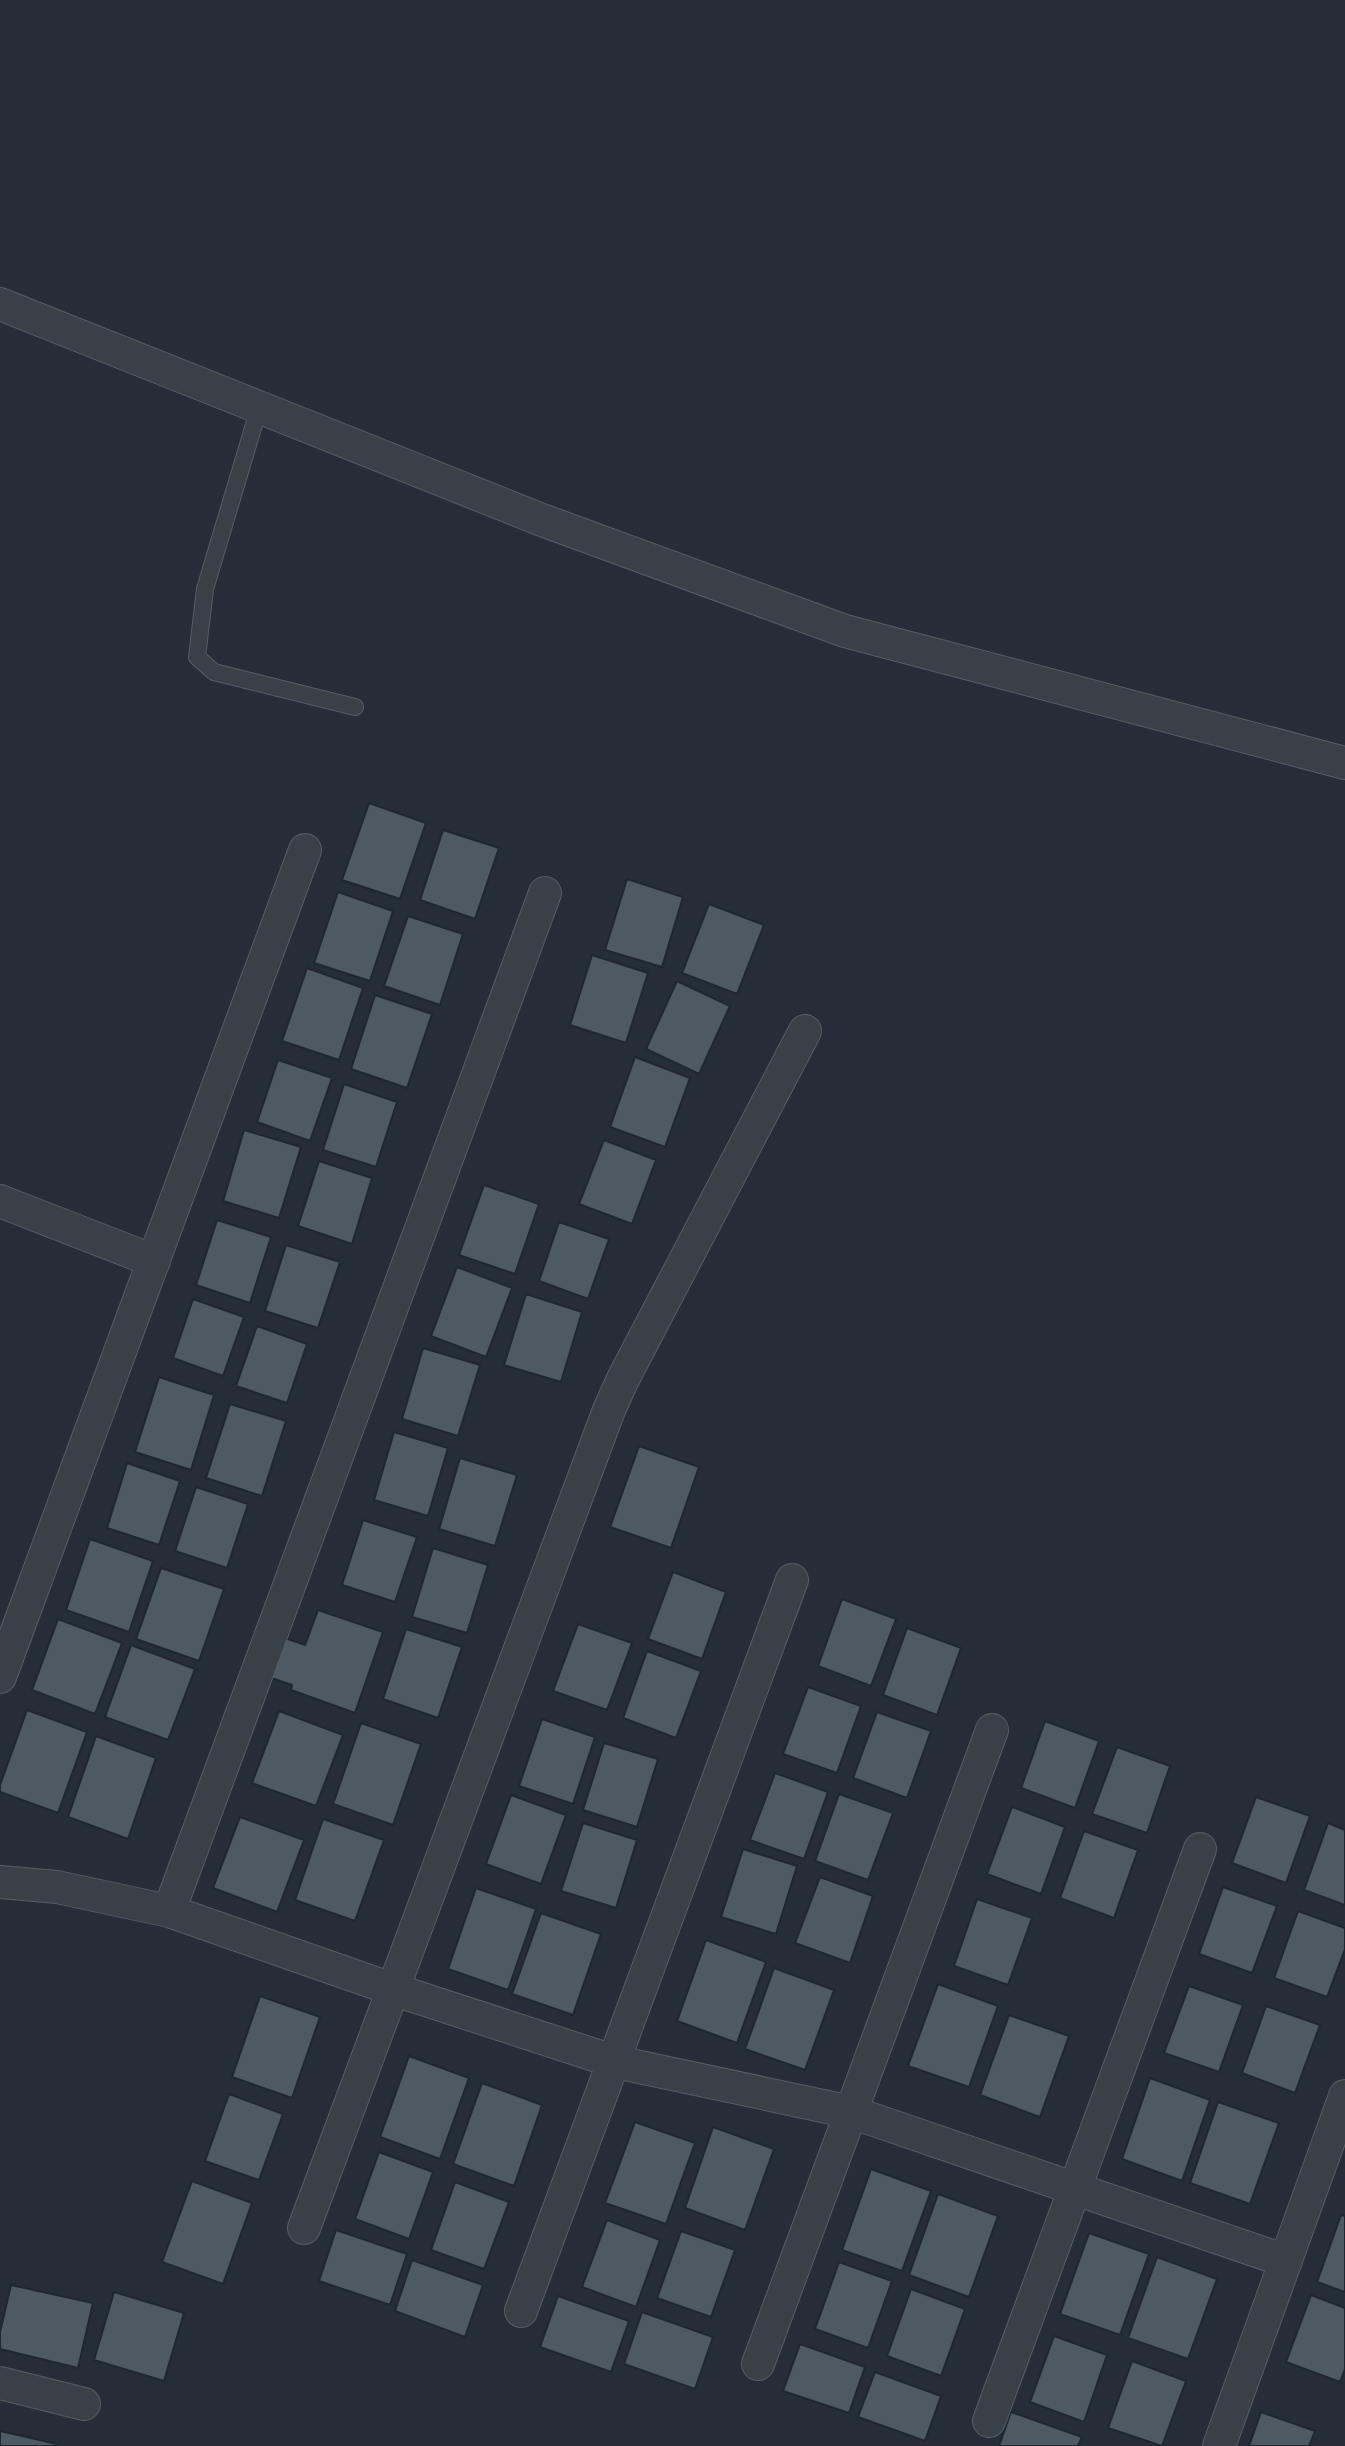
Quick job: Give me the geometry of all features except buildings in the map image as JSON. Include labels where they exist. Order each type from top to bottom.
[{"type":"street","points":[[0,304],[542,520],[845,631],[1345,763]]},
{"type":"street","points":[[0,1677],[305,850]]},
{"type":"street","points":[[169,1911],[545,893]]},
{"type":"street","points":[[304,2228],[609,1410],[805,1031]]},
{"type":"street","points":[[0,1201],[154,1261]]},
{"type":"street","points":[[521,2311],[616,2062],[792,1580]]},
{"type":"street","points":[[758,2364],[992,1730]]},
{"type":"street","points":[[989,2421],[1200,1849]]},
{"type":"street","points":[[0,1882],[57,1887],[169,1911],[392,1989],[616,2062],[851,2112],[1286,2261]]},
{"type":"street","points":[[1219,2446],[1345,2096]]},
{"type":"street","points":[[0,2383],[84,2404]]},
{"type":"lane","points":[[259,408],[205,589],[197,657],[214,672],[355,707]]}]
